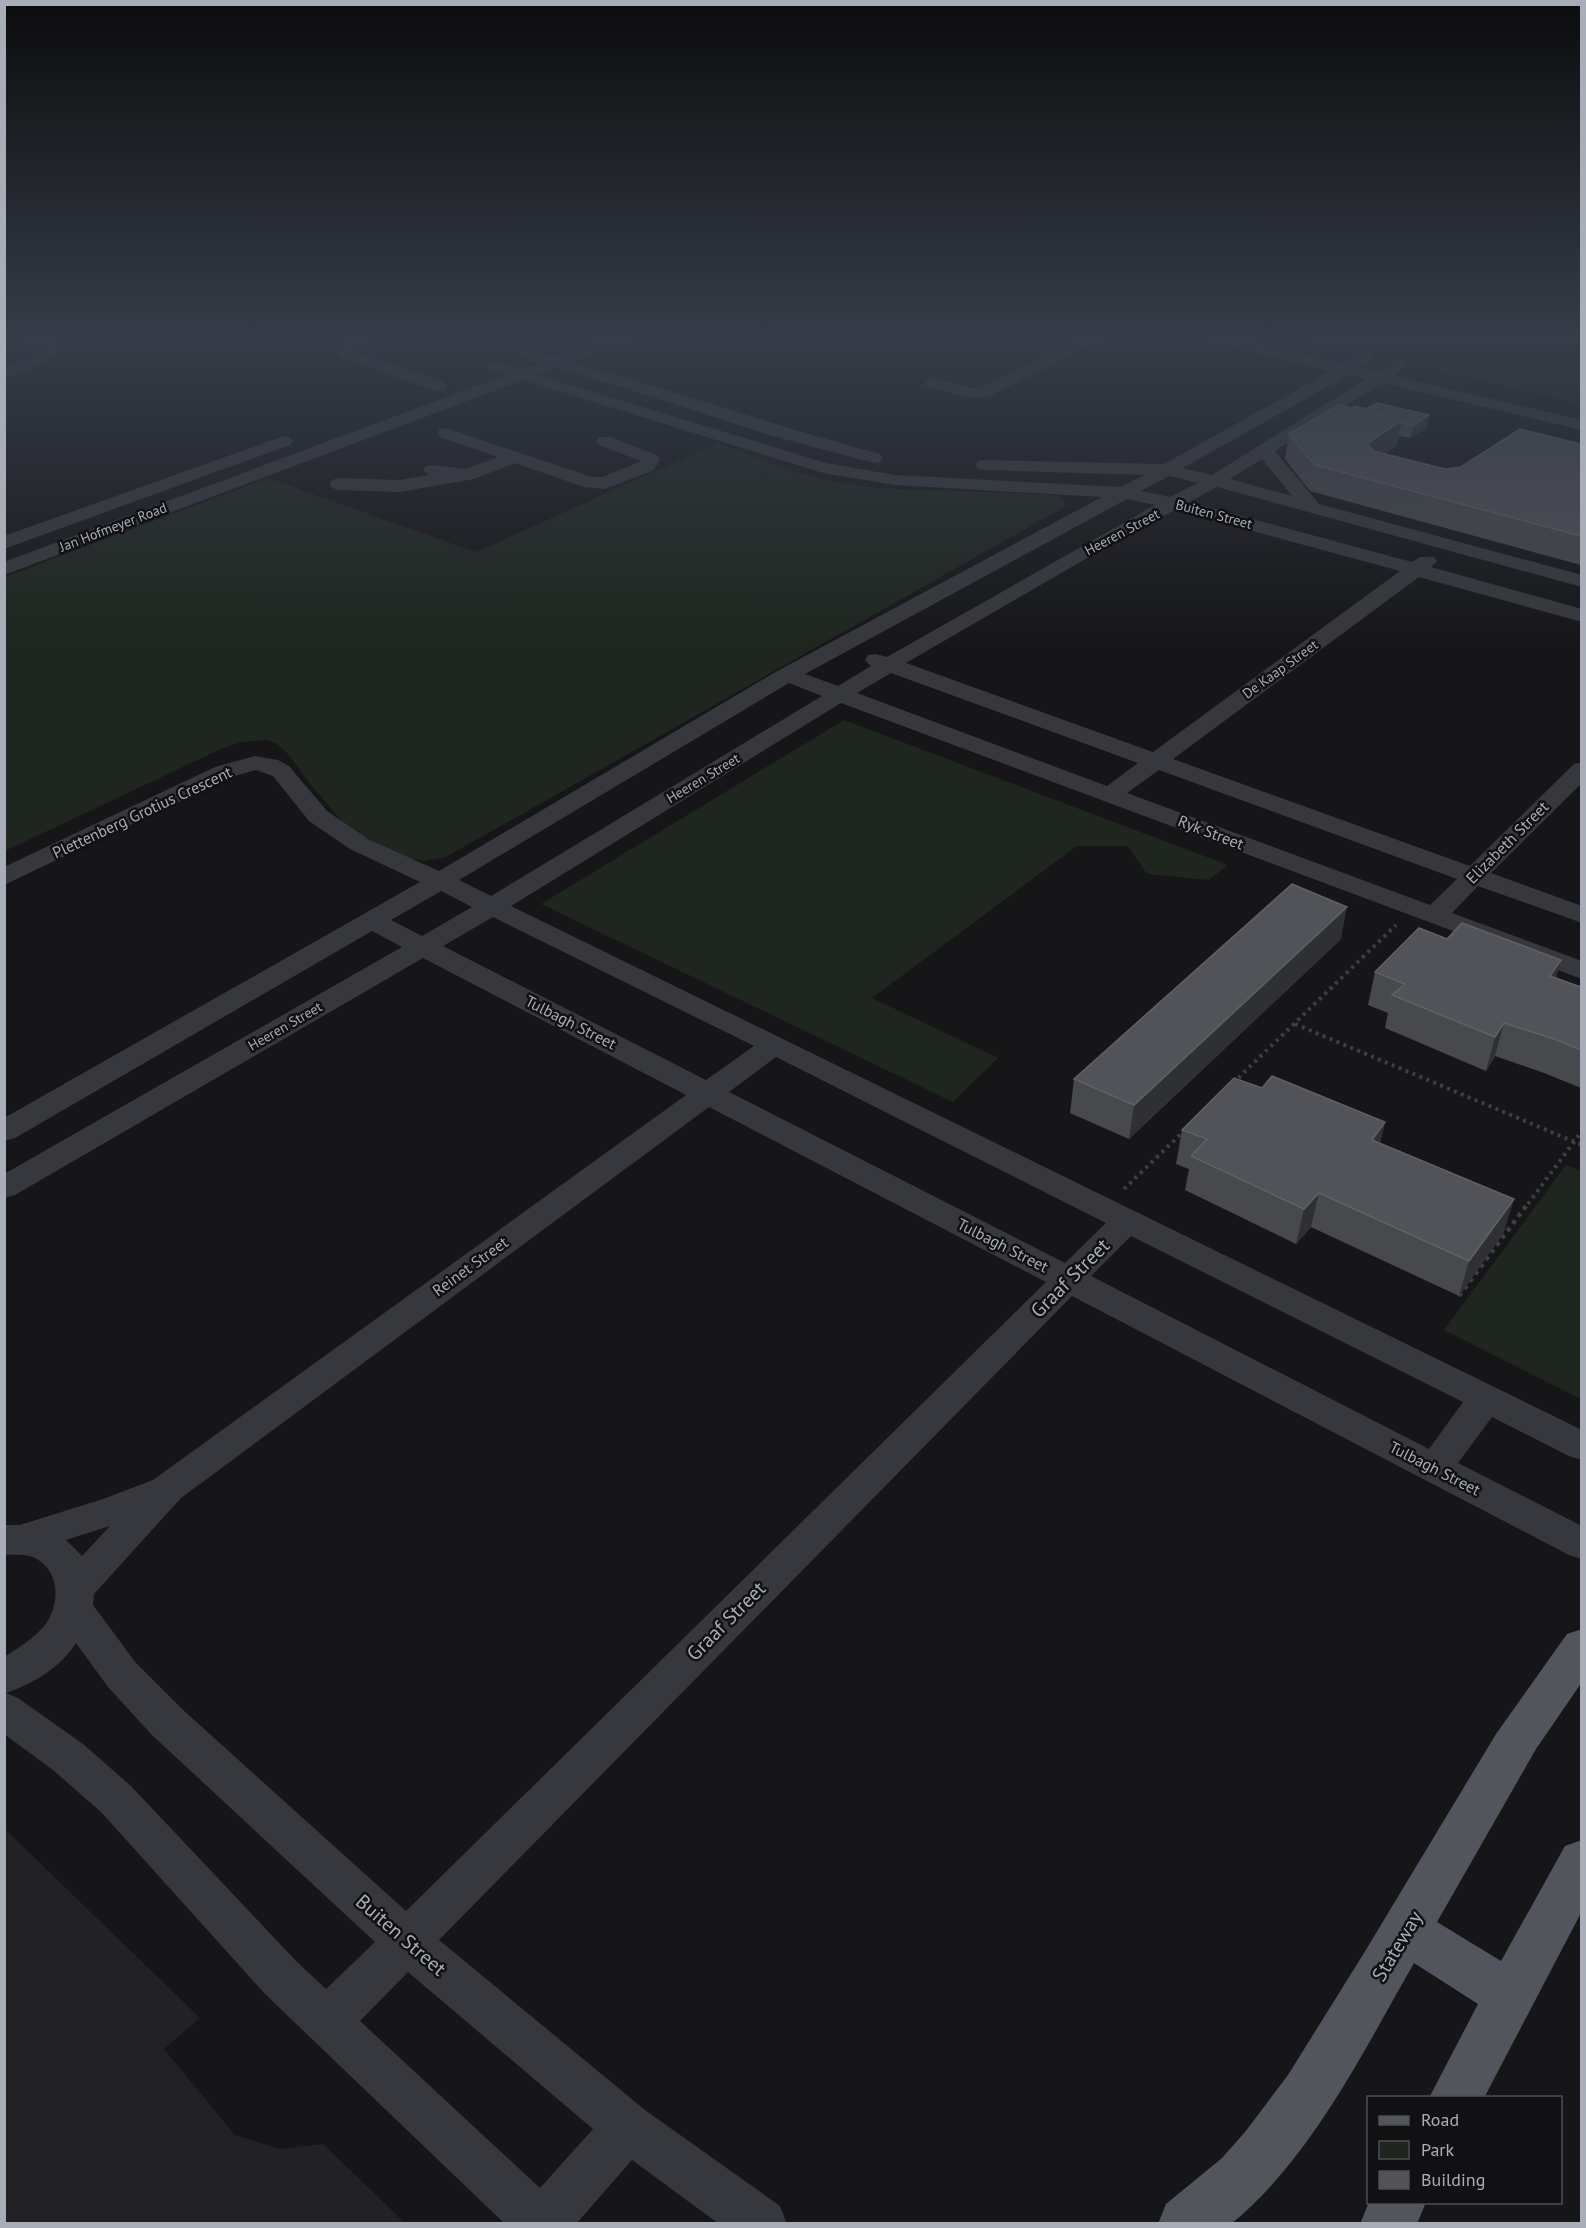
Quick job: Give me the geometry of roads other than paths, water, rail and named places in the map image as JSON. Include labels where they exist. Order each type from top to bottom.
[{"type":"main road","name":"Stateway","points":[[1186,2223],[1210,2207],[1250,2170],[1296,2111],[1407,1931],[1512,1747],[1581,1647]]},
{"type":"main road","points":[[1456,2096],[1581,1862]]},
{"type":"main road","points":[[1407,1931],[1510,1995]]},
{"type":"main road","points":[[1388,2223],[1398,2204]]},
{"type":"street","name":"Jan Hofmeyer Road","points":[[4,543],[287,440]]},
{"type":"street","name":"Jan Hofmeyer Road","points":[[4,568],[347,440]]},
{"type":"street","points":[[466,440],[590,483],[605,483],[648,466],[651,459],[644,454],[605,441]]},
{"type":"street","name":"Buiten Street","points":[[728,440],[823,468],[895,480],[1123,493],[1175,504],[1417,568],[1581,616]]},
{"type":"street","points":[[745,445],[756,440]]},
{"type":"street","points":[[804,440],[837,450],[887,460]]},
{"type":"street","points":[[4,1131],[440,881],[787,675],[1220,440]]},
{"type":"street","name":"Heeren Street","points":[[4,1188],[491,907],[888,665],[1096,545],[1175,504],[1280,440]]},
{"type":"street","points":[[1264,449],[1291,485],[1312,507]]},
{"type":"street","points":[[339,484],[399,486],[423,483],[451,476],[470,475],[514,457]]},
{"type":"street","name":"Buiten Street","points":[[971,465],[1167,470],[1312,507],[1581,581]]},
{"type":"street","points":[[428,468],[451,476]]},
{"type":"street","points":[[69,519],[100,532]]},
{"type":"street","name":"De Kaap Street","points":[[1111,794],[1449,545]]},
{"type":"street","points":[[838,647],[1581,915]]},
{"type":"street","name":"Ryk Street","points":[[787,675],[1581,971]]},
{"type":"street","name":"Plettenberg Grotius Crescent","points":[[4,877],[223,772],[255,763],[270,765],[281,771],[318,816],[336,830],[391,860],[440,881],[491,907]]},
{"type":"street","name":"Elizabeth Street","points":[[1424,912],[1472,876],[1581,769]]},
{"type":"street","points":[[491,907],[1581,1446]]},
{"type":"street","name":"Tulbagh Street","points":[[371,920],[1581,1544]]},
{"type":"street","name":"Reinet Street","points":[[4,1677],[35,1659],[60,1635],[75,1598],[168,1488],[630,1148],[710,1093],[774,1045]]},
{"type":"street","name":"Graaf Street","points":[[326,2022],[1069,1280],[1115,1215]]},
{"type":"street","points":[[1435,1468],[1486,1398]]},
{"type":"street","name":"Reinet Street","points":[[14,1540],[112,1511],[168,1488]]},
{"type":"street","name":"Buiten Street","points":[[14,1540],[45,1545],[61,1556],[72,1569],[75,1598],[122,1675],[167,1722],[406,1941],[628,2127],[762,2223]]},
{"type":"street","points":[[4,1710],[68,1756],[116,1799],[281,1978],[542,2223],[628,2127]]}]
